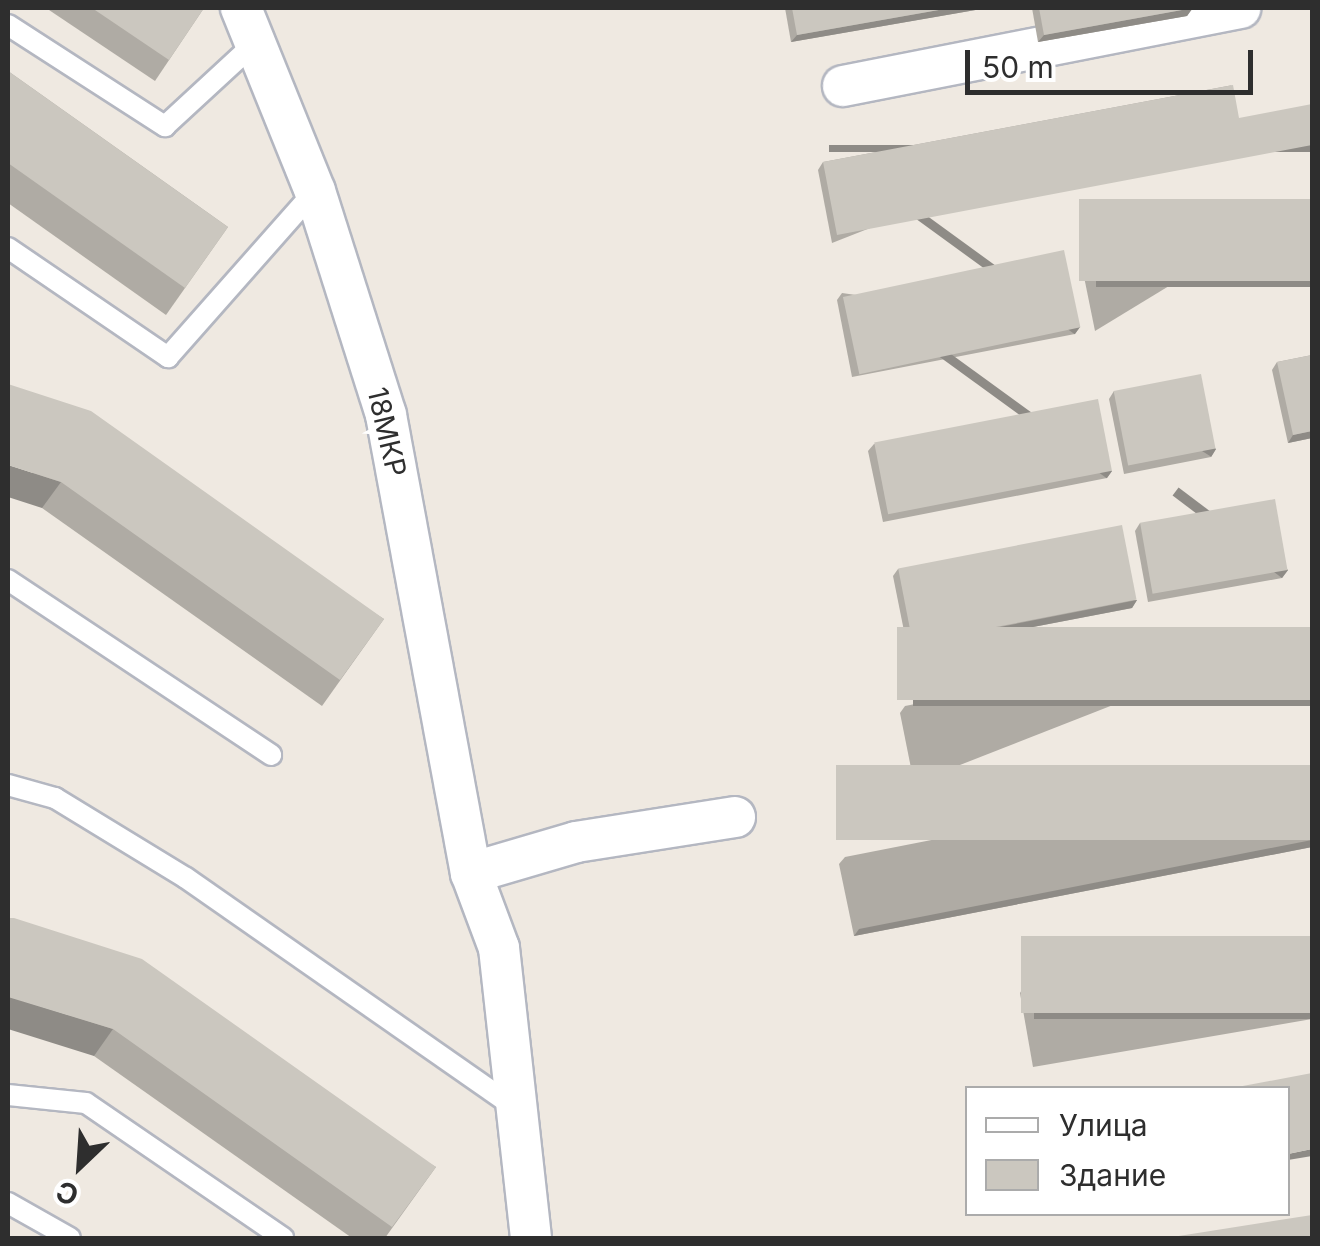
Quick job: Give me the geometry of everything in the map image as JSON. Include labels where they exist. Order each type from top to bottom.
[{"type":"street","points":[[843,86],[1240,8]]},
{"type":"street","name":"18МКР","points":[[248,25],[315,191],[386,415],[471,873],[499,948],[531,1238]]},
{"type":"street","points":[[471,873],[576,842],[735,816]]},
{"type":"lane","points":[[8,26],[165,126],[248,25]]},
{"type":"lane","points":[[8,248],[168,358],[315,191]]},
{"type":"lane","points":[[8,580],[271,755]]},
{"type":"lane","points":[[8,785],[54,798],[186,878],[516,1108]]},
{"type":"lane","points":[[8,1095],[86,1103],[283,1238]]},
{"type":"lane","points":[[8,1203],[70,1238]]},
{"type":"building","points":[[92,8],[204,8],[169,60]]},
{"type":"building","points":[[792,8],[950,8],[797,35]]},
{"type":"building","points":[[1039,8],[1193,8],[1044,35]]},
{"type":"building","points":[[8,71],[228,227],[185,288],[8,163]]},
{"type":"building","points":[[1233,85],[1239,118],[1312,104],[1312,145],[837,235],[823,162]]},
{"type":"building","points":[[1079,199],[1312,199],[1312,281],[1079,281]]},
{"type":"building","points":[[1064,250],[1080,327],[859,374],[843,297]]},
{"type":"building","points":[[1312,355],[1312,431],[1293,435],[1277,362]]},
{"type":"building","points":[[1201,374],[1216,449],[1128,466],[1114,391]]},
{"type":"building","points":[[8,384],[91,411],[384,619],[340,680],[61,482],[8,465]]},
{"type":"building","points":[[1098,399],[1112,471],[888,514],[874,443]]},
{"type":"building","points":[[1275,499],[1288,570],[1153,594],[1140,523]]},
{"type":"building","points":[[1122,525],[1137,600],[913,643],[898,569]]},
{"type":"building","points":[[897,627],[1312,627],[1312,700],[897,700]]},
{"type":"building","points":[[836,765],[1312,765],[1312,840],[836,840]]},
{"type":"building","points":[[8,918],[142,959],[436,1167],[392,1227],[113,1029],[8,997]]},
{"type":"building","points":[[1021,936],[1312,936],[1312,1013],[1021,1013]]},
{"type":"building","points":[[1312,1073],[1312,1149],[1290,1154],[1290,1086],[1243,1086]]},
{"type":"building","points":[[1312,1215],[1312,1238],[1166,1238]]}]
